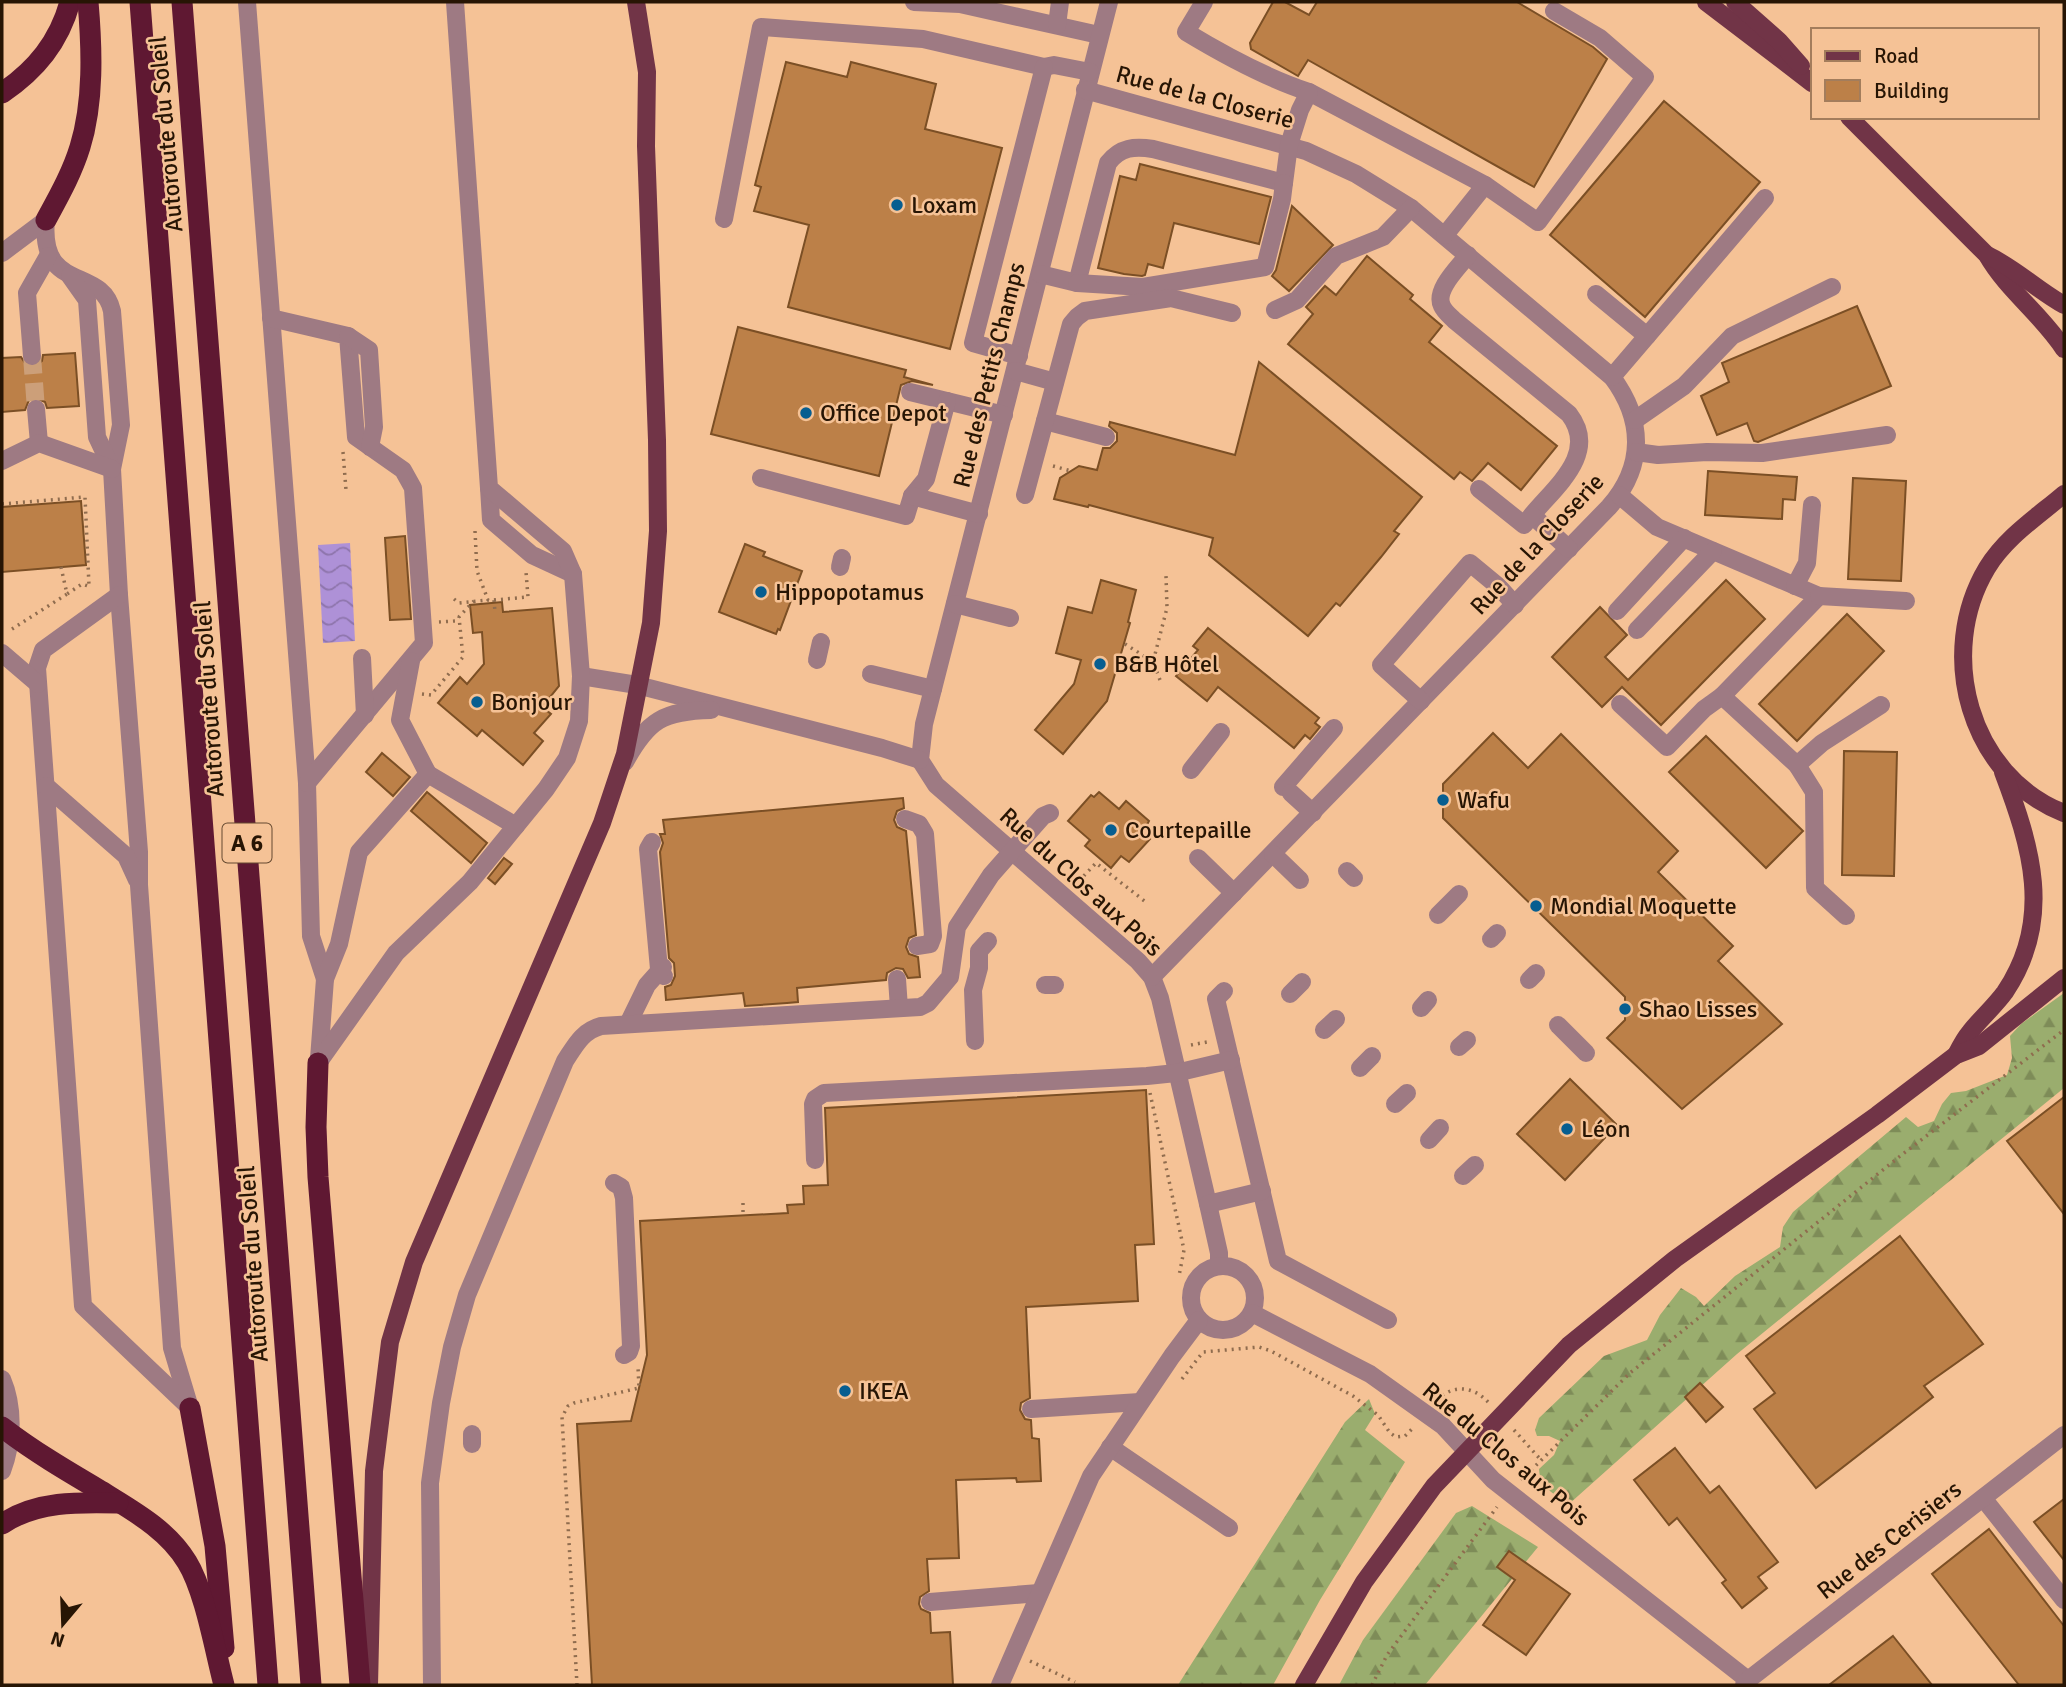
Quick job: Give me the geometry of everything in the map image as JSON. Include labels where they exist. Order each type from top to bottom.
[{"type":"highway","points":[[2,93],[30,72],[46,54],[55,40],[70,2]]},
{"type":"highway","points":[[46,220],[69,177],[81,145],[90,67],[88,2]]},
{"type":"highway","name":"Autoroute du Soleil","points":[[140,2],[268,1685]]},
{"type":"highway","name":"Autoroute du Soleil","points":[[182,2],[311,1685]]},
{"type":"highway","points":[[318,1063],[318,1177],[360,1685]]},
{"type":"highway","points":[[190,1408],[215,1546],[226,1685]]},
{"type":"highway","points":[[6,1431],[149,1521],[173,1542],[188,1563],[197,1585],[226,1685]]},
{"type":"highway","points":[[2,1524],[14,1516],[62,1503],[120,1503]]},
{"type":"main road","points":[[369,1685],[374,1471],[390,1342],[414,1262],[603,823],[625,754],[651,623],[658,531],[657,440],[646,146],[647,72],[636,2]]},
{"type":"main road","points":[[1706,2],[1811,80]]},
{"type":"main road","points":[[1735,2],[1779,41],[1811,80]]},
{"type":"main road","points":[[1851,119],[1987,255],[1996,272],[2052,330],[2064,349]]},
{"type":"main road","points":[[1987,255],[2004,263],[2032,286],[2064,305]]},
{"type":"main road","points":[[1956,1055],[1968,1033],[1987,1015],[2006,990],[2022,958],[2035,894],[2031,859],[2020,816],[2001,765],[1979,730],[1970,704],[1962,672],[1964,631],[1971,605],[1988,567],[2018,532],[2061,497],[2064,479]]},
{"type":"main road","points":[[2001,765],[2026,790],[2064,813]]},
{"type":"main road","points":[[1304,1685],[1364,1582],[1434,1486],[1569,1345],[1675,1259],[1877,1115],[1956,1055],[1979,1046],[2064,978]]},
{"type":"street","points":[[262,2],[248,9],[307,783],[311,936],[325,979]]},
{"type":"street","points":[[318,1063],[396,953],[470,881],[546,789],[567,758],[579,721],[581,676],[573,574],[532,555],[491,520],[455,2]]},
{"type":"street","points":[[914,2],[1026,10],[1057,25],[1100,35]]},
{"type":"street","points":[[1057,25],[1060,2]]},
{"type":"street","name":"Rue des Petits Champs","points":[[920,760],[920,747],[933,690],[1109,2]]},
{"type":"street","points":[[1204,2],[1186,32],[1209,46],[1309,92],[1485,185],[1538,222],[1645,77],[1600,38],[1554,11]]},
{"type":"street","name":"Rue de la Closerie","points":[[724,219],[761,27],[923,39],[1044,66],[1054,65],[1088,81],[1306,151],[1356,174],[1410,208],[1445,235],[1612,377],[1622,391],[1634,420],[1636,452],[1630,475],[1619,495],[1152,977]]},
{"type":"street","points":[[1044,66],[973,343],[1055,382]]},
{"type":"street","points":[[1040,274],[1077,284],[1143,287],[1265,267],[1282,199],[1289,145],[1309,92]]},
{"type":"street","points":[[1077,284],[1108,163],[1115,154],[1136,146],[1284,183]]},
{"type":"street","points":[[1445,235],[1485,185]]},
{"type":"street","points":[[1612,377],[1765,198]]},
{"type":"street","points":[[1275,310],[1297,300],[1336,256],[1383,237],[1410,208]]},
{"type":"street","points":[[2,253],[46,220]]},
{"type":"street","points":[[32,356],[27,293],[48,256],[46,220]]},
{"type":"street","points":[[1468,255],[1445,285],[1441,305],[1454,320],[1569,414],[1578,426],[1578,454],[1572,468],[1524,525],[1479,488]]},
{"type":"street","points":[[48,256],[56,266],[101,293],[111,306],[121,425],[112,469],[119,595],[172,1348],[190,1408]]},
{"type":"street","points":[[67,272],[87,300],[97,438],[112,469]]},
{"type":"street","points":[[1634,420],[1684,386],[1732,336],[1832,287]]},
{"type":"street","points":[[1596,294],[1647,336]]},
{"type":"street","points":[[1025,495],[1071,324],[1076,317],[1085,312],[1171,298],[1232,313]]},
{"type":"street","points":[[271,318],[348,336],[356,437],[403,470],[414,488],[424,643],[307,783]]},
{"type":"street","points":[[910,392],[1004,415]]},
{"type":"street","points":[[761,478],[906,516],[912,496],[926,479],[947,401]]},
{"type":"street","points":[[36,409],[39,443]]},
{"type":"street","points":[[1045,421],[1106,437]]},
{"type":"street","points":[[1636,452],[1658,455],[1762,453],[1887,435]]},
{"type":"street","points":[[2,461],[39,443],[112,469]]},
{"type":"street","points":[[1619,495],[1657,527],[1819,596],[1906,601]]},
{"type":"street","points":[[912,496],[979,514]]},
{"type":"street","points":[[1795,586],[1807,563],[1812,505]]},
{"type":"street","points":[[1532,514],[1569,549]]},
{"type":"street","points":[[1617,611],[1684,538]]},
{"type":"street","points":[[1637,630],[1713,551]]},
{"type":"street","points":[[1421,701],[1381,665],[1470,563],[1499,587],[1515,605]]},
{"type":"street","points":[[119,595],[43,650],[37,668],[83,1306],[190,1408]]},
{"type":"street","points":[[1620,704],[1667,747],[1704,709],[1722,696],[1819,596]]},
{"type":"street","points":[[955,604],[1010,618]]},
{"type":"street","points":[[817,660],[821,642]]},
{"type":"street","points":[[2,653],[38,684]]},
{"type":"street","points":[[362,658],[365,715]]},
{"type":"street","points":[[412,660],[400,720],[428,774],[516,827]]},
{"type":"street","points":[[871,674],[933,690]]},
{"type":"street","points":[[581,676],[637,685],[920,760]]},
{"type":"street","points":[[1722,696],[1797,765],[1814,792],[1815,888],[1846,916]]},
{"type":"street","points":[[1797,765],[1822,743],[1881,705]]},
{"type":"street","points":[[620,771],[640,734],[666,716],[691,710],[729,709]]},
{"type":"street","points":[[1313,813],[1287,790],[1334,728]]},
{"type":"street","points":[[1191,770],[1221,732]]},
{"type":"street","name":"Rue du Clos aux Pois","points":[[920,760],[936,785],[1138,961],[1152,977],[1160,998],[1208,1204],[1219,1253],[1219,1266]]},
{"type":"street","points":[[318,1063],[325,979],[339,944],[359,852],[428,774]]},
{"type":"street","points":[[46,786],[126,856],[139,884]]},
{"type":"street","points":[[432,1685],[430,1483],[455,1367],[468,1315],[586,1031],[601,1026],[926,1005],[945,985],[951,973],[957,927],[991,875],[1043,816],[1050,813]]},
{"type":"street","points":[[905,819],[919,824],[925,834],[933,936],[930,943],[917,946]]},
{"type":"street","points":[[628,1024],[647,985],[664,971],[659,972],[657,956],[648,849],[652,842]]},
{"type":"street","points":[[1273,854],[1300,880]]},
{"type":"street","points":[[1198,858],[1234,893]]},
{"type":"street","points":[[1438,915],[1459,894]]},
{"type":"street","points":[[975,1041],[979,951],[988,941]]},
{"type":"street","points":[[897,979],[899,1008]]},
{"type":"street","points":[[945,985],[958,983],[977,990]]},
{"type":"street","points":[[1224,991],[1216,999],[1261,1165],[1262,1191],[1274,1223],[1278,1261],[1299,1267],[1388,1320]]},
{"type":"street","points":[[1558,1025],[1586,1053]]},
{"type":"street","points":[[815,1160],[813,1104],[815,1099],[824,1093],[1176,1073],[1232,1053]]},
{"type":"street","points":[[614,1183],[621,1187],[623,1194],[621,1237],[631,1346],[624,1355]]},
{"type":"street","points":[[1208,1204],[1262,1191]]},
{"type":"street","points":[[1219,1266],[1239,1269],[1247,1275],[1255,1293],[1252,1313],[1246,1321],[1227,1330],[1217,1330],[1199,1320],[1191,1301],[1191,1291],[1201,1274],[1219,1266]]},
{"type":"street","name":"Rue du Clos aux Pois","points":[[1252,1313],[1370,1374],[1443,1426],[1493,1480],[1746,1682]]},
{"type":"street","points":[[1000,1685],[1091,1476],[1199,1320]]},
{"type":"street","points":[[2,1379],[9,1404],[6,1431],[8,1454],[2,1471]]},
{"type":"street","points":[[1031,1409],[1140,1402]]},
{"type":"street","name":"Rue des Cerisiers","points":[[1746,1682],[2064,1435]]},
{"type":"street","points":[[1110,1447],[1229,1528]]},
{"type":"street","points":[[1983,1498],[2064,1600]]},
{"type":"street","points":[[929,1602],[1039,1593]]},
{"type":"path","points":[[343,447],[346,490]]},
{"type":"path","points":[[2,504],[85,496],[89,586]]},
{"type":"path","points":[[475,518],[477,571],[488,600]]},
{"type":"path","points":[[454,599],[459,603],[528,597],[525,563]]},
{"type":"path","points":[[61,567],[67,594]]},
{"type":"path","points":[[1160,680],[1153,662],[1167,608],[1166,576]]},
{"type":"path","points":[[12,629],[82,584],[98,589]]},
{"type":"path","points":[[494,600],[495,612]]},
{"type":"path","points":[[437,622],[455,621],[474,601]]},
{"type":"path","points":[[417,701],[422,694],[432,695],[463,657],[459,617]]},
{"type":"path","points":[[1125,644],[1153,662]]},
{"type":"path","points":[[1079,881],[1096,863],[1147,903]]},
{"type":"path","points":[[1525,1476],[1630,1373],[1899,1157],[2064,1030]]},
{"type":"path","points":[[1149,1090],[1184,1250],[1179,1276]]},
{"type":"path","points":[[743,1203],[743,1216]]},
{"type":"path","points":[[577,1685],[562,1417],[568,1406],[574,1403],[639,1388]]},
{"type":"path","points":[[1372,1685],[1387,1656],[1495,1509]]},
{"type":"path","points":[[1030,1661],[1075,1682]]},
{"type":"green space","points":[[2064,993],[2064,1088],[1737,1354],[1569,1504],[1549,1490],[1542,1481],[1539,1469],[1554,1455],[1560,1441],[1549,1436],[1537,1436],[1535,1430],[1539,1418],[1604,1356],[1647,1340],[1660,1315],[1681,1288],[1696,1297],[1704,1306],[1735,1276],[1780,1247],[1783,1227],[1793,1212],[1906,1117],[1918,1127],[1934,1121],[1951,1093],[1966,1091],[2007,1075],[2012,1058],[2010,1036],[2021,1024]]},
{"type":"green space","points":[[1369,1399],[1375,1414],[1365,1430],[1405,1462],[1320,1600],[1273,1685],[1178,1685],[1345,1422]]},
{"type":"green space","points":[[1472,1506],[1538,1547],[1425,1685],[1339,1685],[1363,1640],[1456,1513]]},
{"type":"water","points":[[350,543],[355,641],[323,643],[318,545]]},
{"type":"building","points":[[1273,2],[1285,2],[1309,15],[1317,2],[1517,2],[1593,47],[1607,59],[1534,187],[1308,60],[1298,76],[1251,49],[1250,43]]},
{"type":"building","name":"Loxam","points":[[786,62],[847,77],[851,62],[936,84],[925,129],[1002,148],[950,349],[788,307],[809,225],[754,211],[761,187],[755,185]]},
{"type":"building","points":[[1664,101],[1760,182],[1645,317],[1550,235]]},
{"type":"building","points":[[1140,164],[1271,197],[1259,244],[1174,223],[1163,268],[1148,264],[1145,275],[1142,276],[1098,268],[1120,176],[1136,180]]},
{"type":"building","points":[[1292,206],[1333,245],[1289,291],[1272,276],[1276,270]]},
{"type":"building","points":[[1367,256],[1413,295],[1410,299],[1442,326],[1429,342],[1557,446],[1521,490],[1488,463],[1472,481],[1460,472],[1454,479],[1288,344],[1313,314],[1306,307],[1325,286],[1336,295]]},
{"type":"building","points":[[1857,306],[1891,386],[1758,442],[1754,441],[1747,423],[1717,435],[1701,396],[1729,382],[1722,363]]},
{"type":"building","name":"Office Depot","points":[[738,327],[906,370],[904,377],[933,385],[912,381],[901,385],[879,476],[711,434]]},
{"type":"building","points":[[75,353],[79,406],[47,408],[45,402],[36,398],[29,400],[25,410],[2,412],[2,358],[21,357],[27,366],[34,367],[42,361],[43,355]]},
{"type":"building","points":[[1259,362],[1422,497],[1394,531],[1399,534],[1381,557],[1340,606],[1336,603],[1308,636],[1209,555],[1213,538],[1089,505],[1088,507],[1054,499],[1060,478],[1079,466],[1097,470],[1103,448],[1110,448],[1117,441],[1117,433],[1109,426],[1110,422],[1235,455]]},
{"type":"building","points":[[1708,471],[1797,477],[1795,500],[1783,499],[1782,519],[1705,515]]},
{"type":"building","points":[[1853,478],[1906,481],[1901,581],[1848,579]]},
{"type":"building","points":[[81,501],[86,565],[2,572],[2,507]]},
{"type":"building","points":[[405,536],[411,619],[390,620],[385,538]]},
{"type":"building","name":"Hippopotamus","points":[[745,544],[765,552],[763,556],[802,571],[780,630],[778,629],[776,634],[719,612]]},
{"type":"building","name":"B&B Hôtel","points":[[1101,580],[1136,590],[1128,622],[1130,623],[1107,701],[1063,754],[1035,730],[1074,684],[1081,660],[1056,653],[1068,607],[1092,613]]},
{"type":"building","points":[[1726,580],[1765,619],[1661,725],[1622,687],[1602,707],[1552,657],[1600,607],[1627,635],[1605,657],[1628,680]]},
{"type":"building","points":[[502,602],[503,612],[552,608],[559,686],[542,707],[551,714],[534,733],[543,741],[523,765],[482,730],[477,736],[438,703],[460,677],[467,684],[484,664],[482,632],[473,633],[470,605]]},
{"type":"building","points":[[1847,614],[1884,651],[1797,741],[1759,704]]},
{"type":"building","name":"B&B Hôtel","points":[[1208,628],[1319,718],[1315,723],[1320,727],[1310,739],[1305,735],[1294,748],[1218,687],[1207,701],[1176,676],[1198,650],[1193,646]]},
{"type":"building","points":[[1493,733],[1528,768],[1561,734],[1678,851],[1658,872],[1733,946],[1718,961],[1782,1024],[1682,1109],[1607,1038],[1625,1020],[1625,997],[1443,818],[1443,784]]},
{"type":"building","points":[[1706,736],[1803,831],[1766,868],[1669,772]]},
{"type":"building","points":[[1844,751],[1897,752],[1894,876],[1842,875]]},
{"type":"building","points":[[382,753],[410,777],[393,796],[366,772]]},
{"type":"building","points":[[427,792],[487,843],[471,863],[411,811]]},
{"type":"building","name":"Courtepaille","points":[[1099,792],[1119,809],[1126,801],[1149,821],[1143,832],[1150,839],[1129,862],[1121,856],[1111,868],[1085,846],[1090,840],[1068,821],[1091,795],[1094,797]]},
{"type":"building","points":[[903,798],[904,808],[897,811],[894,820],[897,827],[906,831],[916,935],[909,938],[906,947],[909,954],[918,957],[920,977],[908,978],[903,969],[896,968],[887,973],[886,980],[797,988],[798,1002],[787,1003],[745,1006],[743,993],[666,1000],[665,987],[671,985],[675,976],[674,963],[669,958],[660,852],[663,843],[660,834],[665,834],[663,820]]},
{"type":"building","points":[[504,858],[512,864],[495,884],[488,878]]},
{"type":"building","name":"Léon","points":[[1570,1079],[1617,1125],[1565,1180],[1517,1134]]},
{"type":"building","name":"IKEA","points":[[1146,1090],[1154,1244],[1135,1245],[1138,1301],[1026,1307],[1030,1398],[1021,1403],[1020,1410],[1025,1419],[1031,1420],[1032,1438],[1039,1439],[1041,1481],[1017,1482],[1016,1478],[956,1480],[959,1558],[927,1559],[929,1591],[920,1597],[919,1604],[921,1609],[930,1613],[931,1633],[950,1632],[953,1685],[592,1685],[577,1424],[631,1421],[647,1355],[640,1221],[788,1213],[787,1205],[804,1204],[803,1186],[828,1185],[825,1108]]},
{"type":"building","points":[[2064,1097],[2064,1214],[2007,1141]]},
{"type":"building","points":[[1900,1236],[1983,1344],[1924,1386],[1933,1397],[1816,1488],[1754,1409],[1775,1393],[1746,1356]]},
{"type":"building","points":[[1700,1383],[1723,1407],[1706,1422],[1685,1397]]},
{"type":"building","points":[[1675,1448],[1710,1493],[1719,1486],[1778,1562],[1758,1577],[1767,1588],[1742,1608],[1722,1583],[1726,1580],[1677,1518],[1669,1525],[1634,1480]]},
{"type":"building","points":[[2064,1499],[2064,1560],[2034,1522]]},
{"type":"building","points":[[1989,1529],[2064,1626],[2064,1685],[2019,1685],[1932,1574]]},
{"type":"building","points":[[1509,1551],[1570,1594],[1526,1655],[1483,1625],[1515,1580],[1497,1567]]},
{"type":"building","points":[[1893,1636],[1932,1685],[1829,1685]]},
{"type":"tunnel","points":[[32,356],[36,409]]},
{"type":"place","name":"Loxam","points":[[897,205]]},
{"type":"place","name":"Office Depot","points":[[806,413]]},
{"type":"place","name":"Hippopotamus","points":[[761,592]]},
{"type":"place","name":"B&B Hôtel","points":[[1100,664]]},
{"type":"place","name":"Bonjour","points":[[477,702]]},
{"type":"place","name":"Wafu","points":[[1443,800]]},
{"type":"place","name":"Courtepaille","points":[[1111,830]]},
{"type":"place","name":"Mondial Moquette","points":[[1536,906]]},
{"type":"place","name":"Shao Lisses","points":[[1625,1009]]},
{"type":"place","name":"Léon","points":[[1567,1129]]},
{"type":"place","name":"IKEA","points":[[845,1391]]}]
